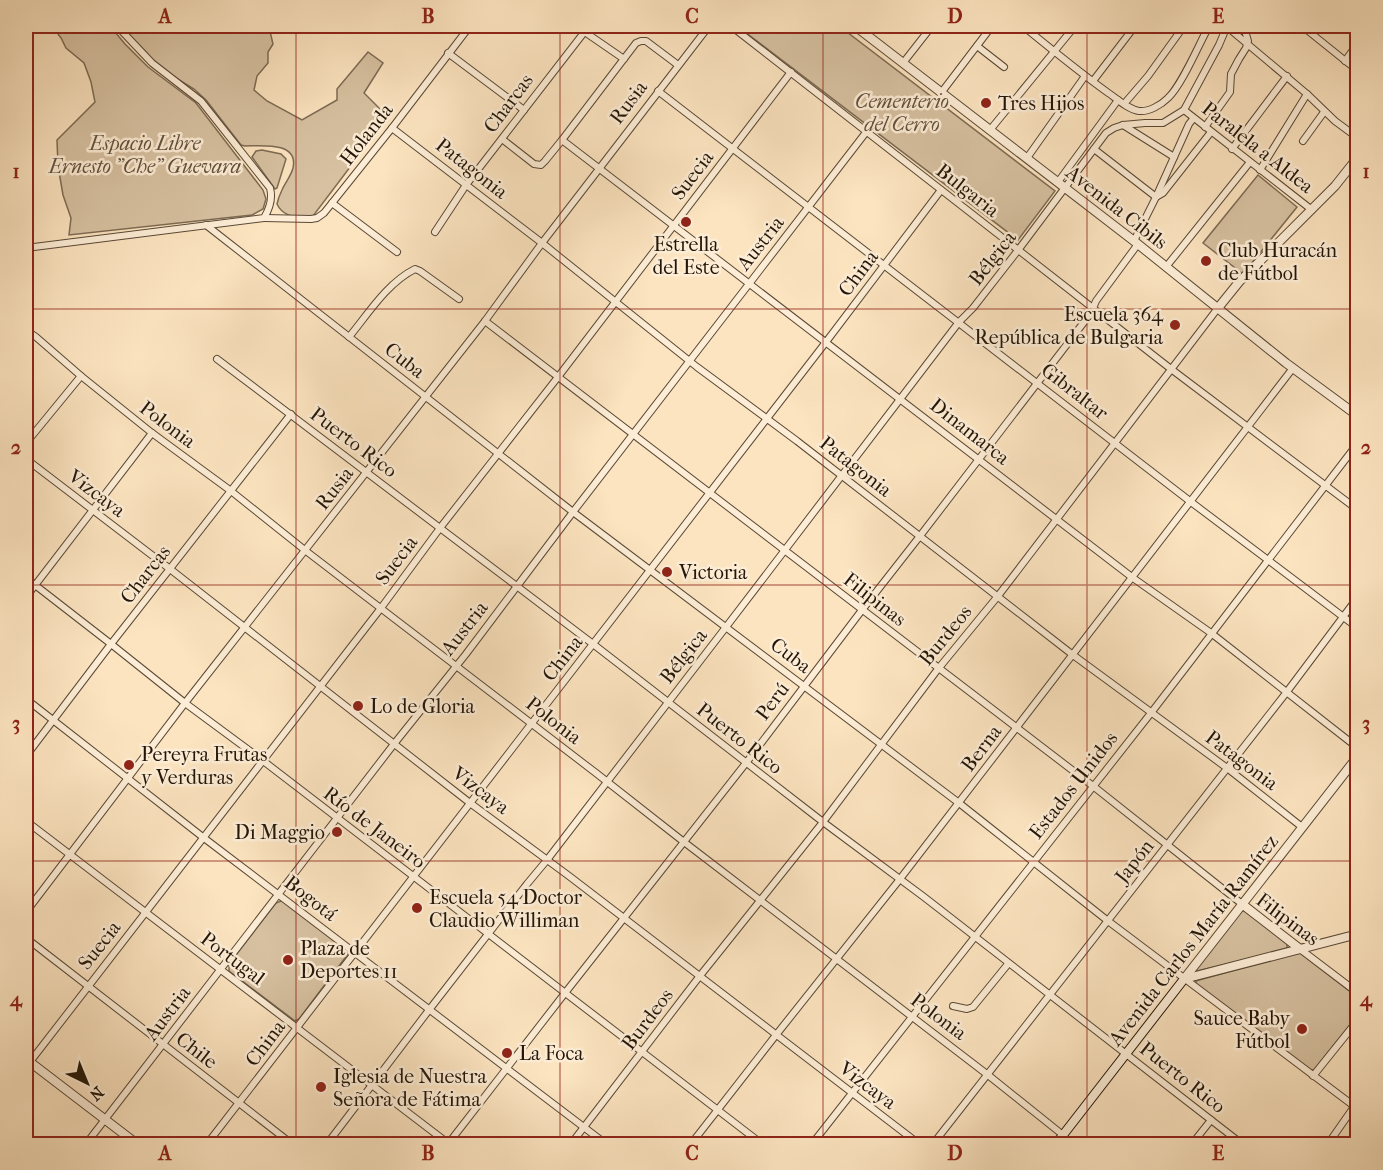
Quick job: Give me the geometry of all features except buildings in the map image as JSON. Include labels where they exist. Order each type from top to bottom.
[{"type":"main road","name":"Avenida Carlos María Ramírez","points":[[1056,1144],[1184,979]]},
{"type":"street","points":[[117,26],[152,63],[201,101],[270,188],[272,200],[264,218]]},
{"type":"street","name":"Holanda","points":[[26,248],[264,218],[314,219],[324,213],[333,203],[470,26]]},
{"type":"street","points":[[576,26],[624,59]]},
{"type":"street","name":"Charcas","points":[[435,232],[466,185],[589,26]]},
{"type":"street","name":"Rusia","points":[[26,912],[127,778],[485,321],[709,26]]},
{"type":"street","name":"Bulgaria","points":[[731,26],[1171,369],[1358,510]]},
{"type":"street","name":"Avenida Cibils","points":[[855,26],[1066,188],[1293,368],[1358,416]]},
{"type":"street","points":[[903,63],[932,26]]},
{"type":"street","points":[[941,93],[992,26]]},
{"type":"street","points":[[1023,26],[1085,76],[1137,111],[1155,107],[1169,97],[1179,84],[1209,26]]},
{"type":"street","points":[[990,130],[1074,26]]},
{"type":"street","points":[[1093,81],[1135,26]]},
{"type":"street","points":[[1124,104],[1148,76],[1184,26]]},
{"type":"street","points":[[1123,125],[1163,123],[1184,111],[1227,26],[1287,76],[1324,112],[1358,138]]},
{"type":"street","points":[[1205,127],[1230,92],[1231,74],[1248,44],[1246,34],[1249,26]]},
{"type":"street","points":[[1302,26],[1312,28],[1358,71]]},
{"type":"street","points":[[502,139],[534,164],[541,165],[636,43],[646,41],[678,65]]},
{"type":"street","points":[[1346,62],[1358,43]]},
{"type":"street","points":[[977,46],[1004,67]]},
{"type":"street","points":[[448,54],[524,110]]},
{"type":"street","name":"Suecia","points":[[27,1063],[204,838],[791,72]]},
{"type":"street","points":[[1027,158],[1085,76]]},
{"type":"street","points":[[1232,149],[1287,76]]},
{"type":"street","name":"Gibraltar","points":[[658,91],[1114,444],[1358,628]]},
{"type":"street","points":[[1260,170],[1307,94]]},
{"type":"street","points":[[1058,182],[1118,100]]},
{"type":"street","name":"Paralela a Aldea","points":[[1184,111],[1312,210]]},
{"type":"street","points":[[1303,141],[1324,112]]},
{"type":"street","points":[[1156,198],[1193,119]]},
{"type":"street","points":[[1123,125],[1174,157]]},
{"type":"street","name":"Bélgica","points":[[327,1144],[1094,149],[1106,134],[1123,125]]},
{"type":"street","name":"Patagonia","points":[[392,128],[1073,655],[1227,768],[1302,827]]},
{"type":"street","name":"Austria","points":[[86,1144],[164,1046],[867,131]]},
{"type":"street","points":[[1156,198],[1163,193],[1211,132]]},
{"type":"street","name":"Dinamarca","points":[[562,140],[1133,578],[1211,633],[1358,748]]},
{"type":"street","points":[[1094,149],[1156,198]]},
{"type":"street","name":"Burdeos","points":[[571,1144],[699,977],[823,822],[938,669],[998,596],[1218,308],[1239,282],[1335,186],[1358,157]]},
{"type":"street","points":[[1166,267],[1250,162]]},
{"type":"street","name":"China","points":[[207,1144],[941,190]]},
{"type":"street","name":"Perú","points":[[449,1144],[1038,383],[1090,313],[1136,243],[1156,198]]},
{"type":"street","points":[[333,203],[397,252]]},
{"type":"street","name":"Cuba","points":[[206,225],[573,512],[959,803],[1184,979],[1356,1106]]},
{"type":"street","points":[[349,337],[388,290],[414,269],[459,299]]},
{"type":"street","name":"Filipinas","points":[[485,321],[1093,786],[1358,993]]},
{"type":"street","name":"Polonia","points":[[26,330],[152,434],[231,491],[1063,1135]]},
{"type":"street","name":"Puerto Rico","points":[[217,359],[900,879],[1242,1144]]},
{"type":"street","name":"Berna","points":[[691,1144],[959,803],[1293,368]]},
{"type":"street","points":[[26,443],[81,376]]},
{"type":"street","name":"Charcas","points":[[26,756],[291,414]]},
{"type":"street","points":[[26,597],[152,434]]},
{"type":"street","name":"Estados Unidos","points":[[812,1144],[1151,713],[1358,443]]},
{"type":"street","name":"Vizcaya","points":[[26,459],[470,803],[920,1144]]},
{"type":"street","name":"Río de Janeiro","points":[[26,578],[185,704],[262,760],[762,1144]]},
{"type":"street","name":"Japón","points":[[933,1144],[1286,693],[1358,597]]},
{"type":"street","name":"Bogotá","points":[[26,699],[204,838],[606,1144]]},
{"type":"street","name":"Avenida Carlos María Ramírez","points":[[1184,979],[1358,756]]},
{"type":"street","name":"Portugal","points":[[26,821],[449,1144]]},
{"type":"street","points":[[1184,979],[1358,934]]},
{"type":"street","name":"Chile","points":[[26,938],[292,1144]]},
{"type":"street","points":[[953,1006],[967,1009],[974,1007],[1008,964]]},
{"type":"street","points":[[1313,1076],[1358,1020]]},
{"type":"street","points":[[27,1063],[137,1144]]},
{"type":"street","points":[[1328,1144],[1356,1106]]},
{"type":"street","points":[[1192,1144],[1211,1120]]},
{"type":"green space","name":"Espacio Libre Ernesto \"Che\" Guevara","points":[[52,26],[110,26],[148,67],[196,103],[263,190],[266,199],[263,209],[252,215],[69,235],[71,218],[63,195],[58,166],[57,140],[95,102],[84,63],[66,48]]},
{"type":"green space","points":[[121,26],[271,26],[269,27],[273,44],[268,52],[268,63],[257,76],[254,90],[267,101],[302,120],[337,100],[337,89],[368,52],[383,63],[364,93],[388,117],[310,220],[290,216],[283,212],[277,204],[293,168],[290,153],[277,147],[241,145],[206,100],[155,62]]},
{"type":"green space","name":"Cementerio del Cerro","points":[[737,26],[839,26],[1055,191],[1018,240]]},
{"type":"green space","points":[[256,151],[281,154],[286,159],[275,189],[252,157]]},
{"type":"green space","points":[[1258,175],[1297,207],[1243,274],[1203,243]]},
{"type":"green space","name":"Plaza de Deportes 11","points":[[281,901],[347,950],[348,954],[299,1019],[295,1021],[229,971],[229,964],[276,903]]},
{"type":"green space","points":[[1241,911],[1250,913],[1287,944],[1287,948],[1197,971],[1196,969]]},
{"type":"green space","points":[[1298,953],[1357,997],[1357,1016],[1314,1070],[1310,1070],[1196,984],[1199,980]]},
{"type":"place","name":"Tres Hijos","points":[[986,103]]},
{"type":"place","name":"Estrella del Este","points":[[686,222]]},
{"type":"place","name":"Club Huracán de Fútbol","points":[[1206,261]]},
{"type":"place","name":"Escuela 364 República de Bulgaria","points":[[1175,325]]},
{"type":"place","name":"Victoria","points":[[667,572]]},
{"type":"place","name":"Lo de Gloria","points":[[358,706]]},
{"type":"place","name":"Pereyra Frutas y Verduras","points":[[129,765]]},
{"type":"place","name":"Di Maggio","points":[[337,832]]},
{"type":"place","name":"Escuela 54 Doctor Claudio Williman","points":[[417,908]]},
{"type":"place","name":"Plaza de Deportes 11","points":[[288,960]]},
{"type":"place","name":"Sauce Baby Fútbol","points":[[1302,1029]]},
{"type":"place","name":"La Foca","points":[[507,1053]]},
{"type":"place","name":"Iglesia de Nuestra Señora de Fátima","points":[[321,1087]]}]
